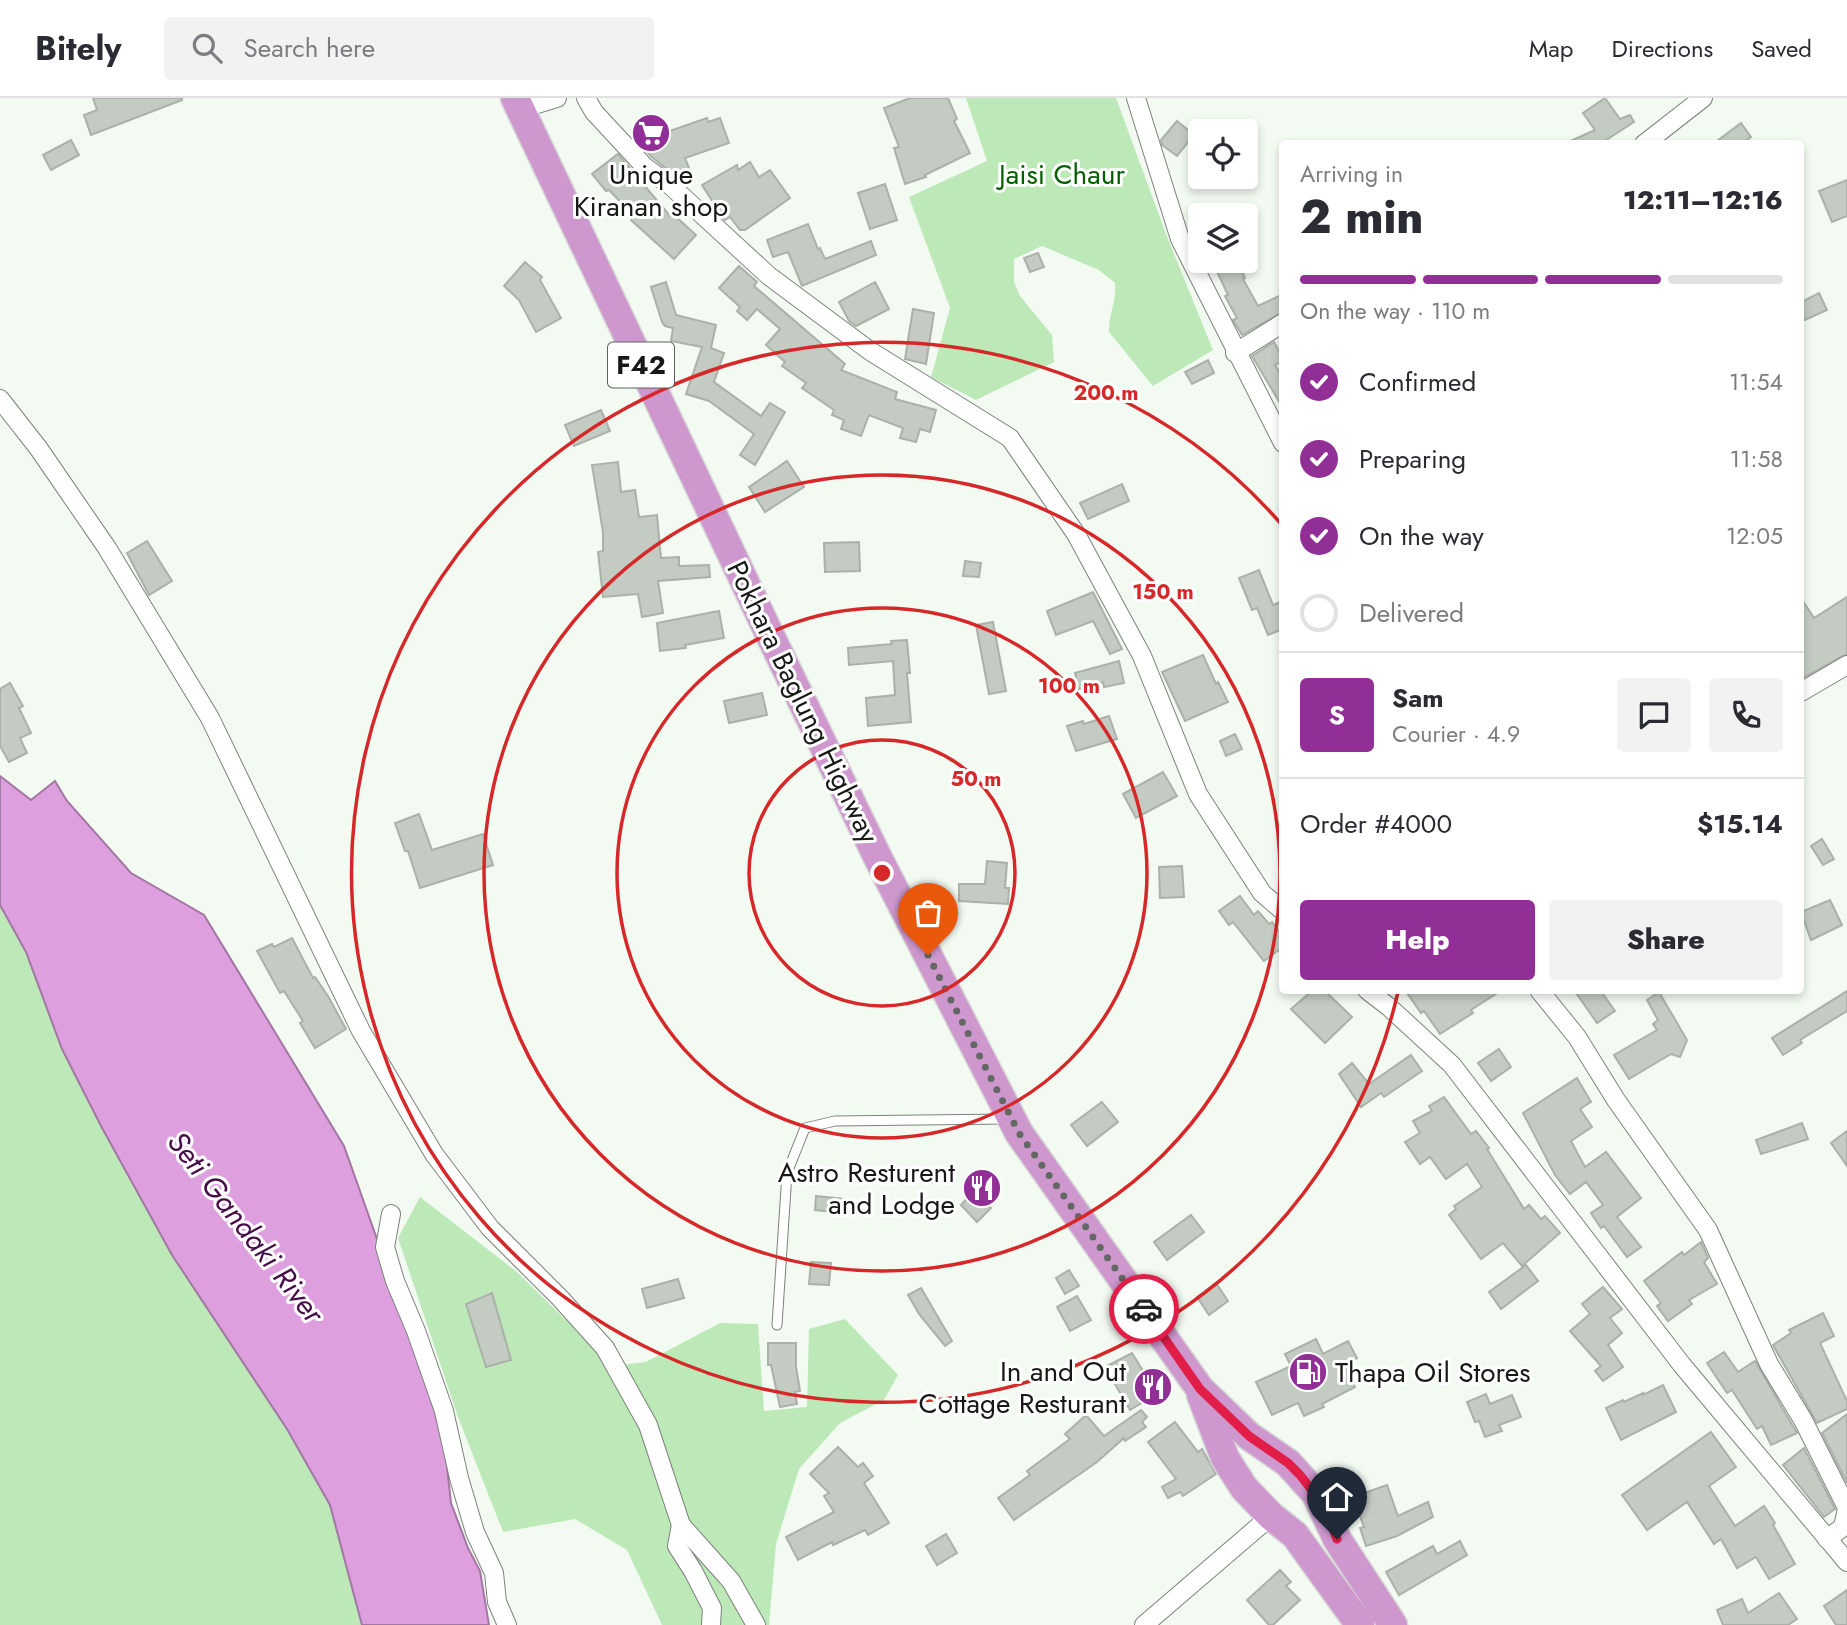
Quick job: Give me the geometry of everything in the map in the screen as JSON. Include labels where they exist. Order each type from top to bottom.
[{"type":"highway","name":"Pokhara Baglung Highway","points":[[518,103],[877,856],[1019,1133],[1200,1389],[1249,1436],[1288,1463],[1317,1494],[1337,1539],[1392,1625]]},
{"type":"highway","name":"Pokhara Baglung Highway","points":[[1200,1389],[1225,1458],[1244,1488],[1271,1516],[1295,1535],[1360,1625]]},
{"type":"street","points":[[518,103],[557,98]]},
{"type":"street","points":[[586,98],[594,112],[645,167],[671,186],[769,276],[870,351],[1010,438],[1076,534],[1142,656],[1198,794],[1262,893],[1279,908]]},
{"type":"street","points":[[1136,98],[1180,239],[1235,353],[1279,436]]},
{"type":"street","points":[[1649,140],[1703,98]]},
{"type":"street","points":[[1235,353],[1279,326]]},
{"type":"street","points":[[0,399],[39,449],[107,548],[210,718],[361,1031],[434,1154],[490,1228],[560,1298],[605,1348],[648,1425],[681,1525],[731,1581],[756,1625]]},
{"type":"street","points":[[1804,690],[1847,665]]},
{"type":"street","points":[[1372,994],[1452,1065],[1682,1366],[1847,1562]]},
{"type":"street","points":[[1542,994],[1577,1037],[1616,1100],[1709,1230],[1769,1364],[1803,1420],[1847,1508],[1843,1527],[1827,1539]]},
{"type":"street","points":[[391,1214],[385,1247],[391,1270],[444,1410],[471,1521],[494,1573],[497,1602],[507,1625]]},
{"type":"street","points":[[1144,1625],[1271,1516]]},
{"type":"street","points":[[681,1525],[677,1546],[712,1608],[711,1625]]},
{"type":"lane","points":[[777,1325],[788,1173],[805,1128],[835,1121],[1012,1119]]},
{"type":"green space","name":"Jaisi Chaur","points":[[966,98],[1116,98],[1166,234],[1213,350],[1153,386],[1109,332],[1115,283],[1099,270],[1042,246],[1014,259],[1014,282],[1020,296],[1052,335],[1054,362],[976,400],[931,377],[950,308],[909,197],[987,161]]},
{"type":"green space","points":[[0,905],[26,952],[62,1049],[101,1126],[172,1255],[287,1429],[330,1505],[362,1625],[0,1625]]},
{"type":"green space","points":[[420,1197],[517,1272],[613,1366],[646,1362],[720,1323],[758,1324],[764,1411],[807,1407],[809,1329],[845,1319],[898,1375],[884,1400],[840,1423],[799,1469],[776,1544],[769,1625],[662,1625],[627,1550],[575,1519],[503,1532],[458,1417],[398,1238]]},
{"type":"water","name":"Seti Gandaki River","points":[[0,776],[31,800],[55,781],[67,801],[131,873],[204,915],[344,1146],[423,1369],[445,1449],[451,1503],[480,1571],[489,1625],[362,1625],[330,1505],[287,1429],[172,1255],[101,1126],[62,1049],[26,952],[0,905]]},
{"type":"building","points":[[93,98],[182,100],[91,135],[84,115],[97,110]]},
{"type":"building","points":[[910,98],[948,98],[957,119],[954,121],[970,153],[925,175],[926,177],[905,184],[894,148],[899,147],[884,108]]},
{"type":"building","points":[[1605,98],[1620,119],[1630,115],[1634,122],[1606,140],[1573,140],[1595,130],[1583,113]]},
{"type":"building","points":[[707,118],[708,122],[720,118],[729,143],[685,158],[689,168],[673,174],[641,146],[635,131],[660,122],[664,133]]},
{"type":"building","points":[[1177,121],[1188,130],[1188,142],[1177,156],[1162,145],[1161,140]]},
{"type":"building","points":[[1741,123],[1751,137],[1747,140],[1718,140]]},
{"type":"building","points":[[71,140],[79,155],[51,170],[43,155]]},
{"type":"building","points":[[618,154],[670,216],[673,214],[696,235],[674,259],[631,220],[634,216],[609,190],[606,191],[592,174]]},
{"type":"building","points":[[750,162],[759,177],[770,170],[790,198],[745,230],[740,230],[730,217],[724,219],[702,185],[737,165],[738,170]]},
{"type":"building","points":[[1847,180],[1847,216],[1832,222],[1819,191]]},
{"type":"building","points":[[885,184],[897,220],[870,229],[858,193]]},
{"type":"building","points":[[808,224],[825,259],[871,241],[876,255],[802,286],[788,252],[773,257],[767,240]]},
{"type":"building","points":[[1038,253],[1044,267],[1030,272],[1024,258]]},
{"type":"building","points":[[525,262],[542,277],[540,280],[561,318],[536,332],[519,300],[504,286]]},
{"type":"building","points":[[739,266],[757,282],[754,286],[845,364],[841,370],[897,392],[895,399],[936,410],[930,432],[920,429],[916,442],[900,438],[903,428],[869,415],[861,436],[841,429],[844,420],[832,415],[834,410],[802,388],[806,383],[782,366],[785,362],[766,345],[780,329],[757,309],[747,320],[737,311],[740,307],[719,288]]},
{"type":"building","points":[[1218,273],[1243,273],[1243,279],[1258,306],[1279,296],[1279,314],[1242,335],[1233,320],[1237,318],[1225,296],[1228,295]]},
{"type":"building","points":[[666,282],[676,315],[716,325],[711,348],[724,353],[714,382],[761,416],[770,403],[785,412],[755,465],[740,455],[754,434],[709,401],[686,394],[702,347],[671,341],[673,328],[662,322],[651,287]]},
{"type":"building","points":[[875,282],[889,309],[856,326],[849,321],[839,302]]},
{"type":"building","points":[[1819,293],[1827,310],[1805,320],[1804,300]]},
{"type":"building","points":[[913,309],[934,313],[926,364],[905,359]]},
{"type":"building","points":[[1274,342],[1279,351],[1279,363],[1275,365],[1279,372],[1279,401],[1252,356]]},
{"type":"building","points":[[1208,360],[1214,373],[1192,384],[1185,372]]},
{"type":"building","points":[[601,410],[610,431],[574,446],[565,425]]},
{"type":"building","points":[[787,461],[804,487],[765,512],[749,487]]},
{"type":"building","points":[[618,462],[621,492],[635,490],[639,517],[657,515],[661,558],[679,557],[679,566],[709,565],[710,577],[658,581],[663,613],[642,617],[638,594],[603,597],[598,552],[603,551],[603,532],[592,465]]},
{"type":"building","points":[[1122,484],[1129,501],[1088,519],[1080,503]]},
{"type":"building","points":[[147,541],[172,581],[149,595],[127,553]]},
{"type":"building","points":[[859,542],[860,571],[825,572],[824,543]]},
{"type":"building","points":[[965,561],[981,563],[979,577],[963,576]]},
{"type":"building","points":[[1259,570],[1273,605],[1279,603],[1279,631],[1268,635],[1257,608],[1252,610],[1239,578]]},
{"type":"building","points":[[1093,592],[1122,649],[1110,654],[1093,621],[1056,635],[1047,611]]},
{"type":"building","points":[[1847,597],[1847,654],[1804,677],[1804,603],[1814,618]]},
{"type":"building","points":[[719,611],[724,638],[685,645],[686,648],[660,651],[657,623]]},
{"type":"building","points":[[993,622],[1006,691],[989,694],[976,625]]},
{"type":"building","points":[[907,640],[911,722],[868,726],[866,698],[895,695],[893,661],[849,665],[848,648]]},
{"type":"building","points":[[1203,655],[1216,684],[1218,682],[1228,702],[1185,721],[1162,672]]},
{"type":"building","points":[[1119,661],[1124,683],[1104,687],[1103,682],[1079,689],[1075,673]]},
{"type":"building","points":[[10,683],[23,706],[19,708],[31,733],[20,738],[27,753],[9,762],[0,746],[0,689]]},
{"type":"building","points":[[762,693],[767,715],[729,723],[724,701]]},
{"type":"building","points":[[1109,716],[1117,739],[1076,751],[1067,726]]},
{"type":"building","points":[[1235,734],[1242,749],[1226,756],[1220,741]]},
{"type":"building","points":[[1163,772],[1177,796],[1136,818],[1123,794]]},
{"type":"building","points":[[419,814],[432,850],[483,834],[493,865],[420,888],[395,823]]},
{"type":"building","points":[[1822,839],[1834,859],[1823,865],[1811,846]]},
{"type":"building","points":[[987,861],[1007,863],[1005,888],[1009,888],[1008,904],[959,901],[959,884],[985,884]]},
{"type":"building","points":[[1182,866],[1184,897],[1160,898],[1159,867]]},
{"type":"building","points":[[1240,896],[1254,915],[1258,911],[1279,931],[1279,950],[1264,961],[1233,922],[1229,925],[1219,911]]},
{"type":"building","points":[[1830,900],[1842,925],[1811,940],[1804,920],[1804,911]]},
{"type":"building","points":[[292,938],[313,978],[315,977],[328,996],[346,1029],[315,1048],[300,1023],[303,1021],[284,991],[280,993],[257,951],[272,944],[274,947]]},
{"type":"building","points":[[1847,991],[1847,1011],[1800,1040],[1802,1043],[1783,1055],[1772,1038]]},
{"type":"building","points":[[1308,994],[1328,994],[1352,1017],[1325,1043],[1291,1009]]},
{"type":"building","points":[[1408,994],[1496,994],[1471,1010],[1473,1013],[1440,1034],[1424,1011],[1421,1013]]},
{"type":"building","points":[[1577,994],[1603,994],[1615,1011],[1597,1023]]},
{"type":"building","points":[[1660,994],[1687,1040],[1680,1057],[1671,1054],[1629,1079],[1614,1055],[1657,1030],[1653,1024],[1658,1020],[1647,1000]]},
{"type":"building","points":[[1499,1049],[1511,1067],[1491,1081],[1478,1063]]},
{"type":"building","points":[[1411,1055],[1422,1071],[1384,1097],[1381,1093],[1361,1107],[1339,1074],[1352,1063],[1369,1084]]},
{"type":"building","points":[[1577,1078],[1591,1102],[1580,1109],[1592,1127],[1571,1141],[1585,1167],[1606,1152],[1641,1198],[1617,1217],[1641,1247],[1627,1257],[1591,1213],[1603,1205],[1586,1182],[1570,1194],[1555,1175],[1523,1113]]},
{"type":"building","points":[[1444,1097],[1471,1134],[1476,1131],[1489,1148],[1487,1149],[1524,1209],[1529,1205],[1541,1219],[1545,1216],[1560,1233],[1522,1266],[1503,1243],[1481,1259],[1449,1215],[1456,1209],[1454,1206],[1482,1187],[1467,1164],[1446,1179],[1430,1157],[1420,1164],[1405,1142],[1420,1133],[1413,1121],[1432,1111],[1429,1106]]},
{"type":"building","points":[[1102,1102],[1118,1122],[1087,1146],[1071,1125]]},
{"type":"building","points":[[1802,1123],[1808,1139],[1761,1154],[1756,1140]]},
{"type":"building","points":[[1847,1131],[1847,1166],[1831,1143]]},
{"type":"building","points":[[974,1191],[991,1208],[977,1222],[961,1205]]},
{"type":"building","points":[[816,1196],[844,1199],[842,1213],[815,1210]]},
{"type":"building","points":[[1191,1215],[1204,1232],[1167,1260],[1154,1242]]},
{"type":"building","points":[[1701,1242],[1708,1258],[1704,1262],[1717,1284],[1689,1300],[1692,1304],[1668,1321],[1657,1306],[1661,1303],[1644,1281],[1682,1252],[1684,1255]]},
{"type":"building","points":[[811,1262],[831,1263],[829,1285],[809,1284]]},
{"type":"building","points":[[1526,1265],[1538,1281],[1501,1309],[1489,1292]]},
{"type":"building","points":[[1069,1270],[1079,1286],[1065,1294],[1056,1278]]},
{"type":"building","points":[[678,1279],[684,1298],[647,1308],[642,1289]]},
{"type":"building","points":[[1216,1283],[1228,1301],[1209,1315],[1197,1297]]},
{"type":"building","points":[[1603,1287],[1622,1309],[1610,1318],[1622,1333],[1608,1345],[1623,1367],[1603,1381],[1595,1371],[1601,1366],[1570,1331],[1590,1314],[1582,1304]]},
{"type":"building","points":[[921,1288],[952,1341],[945,1346],[919,1314],[908,1295]]},
{"type":"building","points":[[492,1293],[511,1360],[486,1367],[466,1304]]},
{"type":"building","points":[[1077,1296],[1091,1320],[1070,1331],[1057,1307]]},
{"type":"building","points":[[1823,1313],[1834,1336],[1820,1343],[1847,1401],[1847,1409],[1817,1423],[1773,1345],[1791,1333],[1789,1330]]},
{"type":"building","points":[[1316,1339],[1323,1354],[1348,1341],[1357,1358],[1345,1365],[1355,1387],[1304,1416],[1298,1403],[1272,1415],[1256,1382],[1291,1366],[1285,1354]]},
{"type":"building","points":[[768,1343],[796,1343],[800,1391],[795,1392],[797,1404],[780,1407],[771,1365],[768,1365]]},
{"type":"building","points":[[1724,1352],[1738,1372],[1755,1361],[1797,1433],[1771,1445],[1762,1426],[1757,1429],[1732,1390],[1727,1393],[1707,1363]]},
{"type":"building","points":[[1132,1353],[1157,1394],[1130,1410],[1105,1367]]},
{"type":"building","points":[[1663,1385],[1676,1412],[1621,1440],[1606,1408]]},
{"type":"building","points":[[1486,1394],[1490,1404],[1512,1395],[1521,1417],[1499,1425],[1502,1431],[1485,1437],[1467,1402]]},
{"type":"building","points":[[1141,1410],[1147,1417],[1142,1422],[1146,1427],[1125,1441],[1124,1438],[1097,1462],[1014,1520],[998,1498],[1030,1475],[1027,1471],[1070,1439],[1065,1434],[1086,1415],[1104,1436]]},
{"type":"building","points":[[1847,1414],[1847,1483],[1822,1433]]},
{"type":"building","points":[[1175,1422],[1198,1452],[1202,1449],[1216,1474],[1183,1496],[1180,1492],[1168,1498],[1162,1487],[1176,1479],[1148,1442]]},
{"type":"building","points":[[1711,1432],[1736,1467],[1709,1486],[1735,1526],[1764,1506],[1795,1564],[1769,1579],[1756,1557],[1737,1568],[1721,1539],[1714,1544],[1687,1502],[1647,1530],[1622,1495]]},
{"type":"building","points":[[838,1447],[858,1467],[863,1463],[873,1476],[864,1483],[889,1523],[868,1535],[865,1530],[833,1545],[832,1542],[798,1560],[786,1537],[834,1512],[824,1496],[829,1493],[810,1474]]},
{"type":"building","points":[[1804,1448],[1835,1509],[1824,1517],[1783,1465]]},
{"type":"building","points":[[1387,1485],[1398,1516],[1428,1502],[1433,1517],[1397,1536],[1366,1546],[1360,1528],[1364,1527],[1353,1497]]},
{"type":"building","points":[[946,1534],[957,1553],[937,1565],[926,1546]]},
{"type":"building","points":[[1460,1541],[1467,1555],[1399,1595],[1386,1572],[1433,1546],[1437,1554]]},
{"type":"building","points":[[1280,1570],[1291,1582],[1286,1586],[1300,1600],[1273,1625],[1269,1625],[1247,1600]]},
{"type":"building","points":[[1847,1590],[1847,1625],[1836,1625],[1824,1606]]},
{"type":"building","points":[[1779,1593],[1797,1619],[1788,1625],[1723,1625],[1717,1610],[1742,1599],[1748,1613]]},
{"type":"way so far","points":[[928,955],[1019,1133],[1144,1309]]},
{"type":"place","name":"Unique Kiranan shop","points":[[651,133]]},
{"type":"place","name":"Astro Resturent and Lodge","points":[[982,1188]]},
{"type":"place","name":"Thapa Oil Stores","points":[[1308,1372]]},
{"type":"place","name":"In and Out Cottage Resturant","points":[[1153,1387]]},
{"type":"route","points":[[1144,1309],[1200,1389],[1249,1436],[1288,1463],[1317,1494],[1337,1539]]}]
